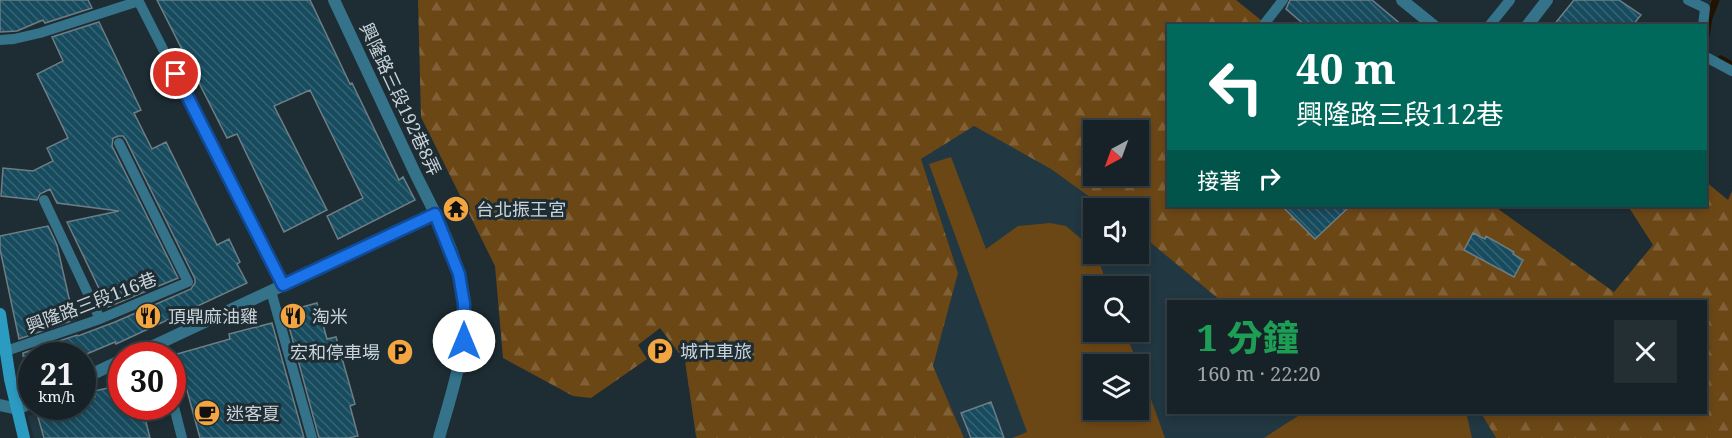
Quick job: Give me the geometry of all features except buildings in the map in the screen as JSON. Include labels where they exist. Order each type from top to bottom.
[{"type":"main road","points":[[0,314],[10,379],[18,409]]},
{"type":"main road","points":[[20,420],[24,438]]},
{"type":"street","name":"興隆路三段192巷8弄","points":[[334,0],[435,214],[459,274],[464,304],[464,341],[459,368],[439,438]]},
{"type":"street","points":[[1402,0],[1432,24]]},
{"type":"street","points":[[1529,24],[1547,0]]},
{"type":"street","points":[[173,342],[283,285],[435,214]]},
{"type":"street","points":[[0,405],[18,409]]},
{"type":"lane","points":[[1265,23],[1283,0]]},
{"type":"lane","points":[[1491,24],[1510,0]]},
{"type":"lane","points":[[1688,0],[1705,8],[1703,24]]},
{"type":"lane","points":[[0,40],[40,33],[139,1],[283,285]]},
{"type":"lane","points":[[1707,58],[1732,71]]},
{"type":"lane","name":"興隆路三段116巷","points":[[6,351],[100,319],[188,282],[119,143]]},
{"type":"lane","points":[[44,200],[100,319]]},
{"type":"lane","points":[[271,291],[312,438]]},
{"type":"lane","points":[[177,420],[182,438]]},
{"type":"shaded area","points":[[974,126],[1051,169],[1091,198],[1083,198],[1083,264],[1149,264],[1149,241],[1220,300],[1167,300],[1167,414],[1482,414],[1496,438],[964,438],[933,366],[958,273],[921,159]]},
{"type":"shaded area","points":[[29,420],[83,420],[88,438],[34,438]]},
{"type":"green space","points":[[418,0],[1236,0],[1266,24],[1167,24],[1167,207],[1495,207],[1614,292],[1653,245],[1629,207],[1707,207],[1707,183],[1728,200],[1732,191],[1732,438],[1496,438],[1482,414],[1707,414],[1707,300],[1220,300],[1149,241],[1149,198],[1091,198],[1051,169],[974,126],[921,159],[958,273],[933,366],[964,438],[697,438],[685,361],[660,328],[638,345],[647,359],[591,398],[573,396],[503,358],[495,266],[421,117]]},
{"type":"green space","points":[[951,157],[986,249],[1018,226],[1050,223],[1066,226],[1083,240],[1083,264],[1100,264],[1104,276],[1083,276],[1083,342],[1129,342],[1134,354],[1083,354],[1083,420],[1149,420],[1149,394],[1165,438],[1012,438],[1027,432],[929,164]]},
{"type":"green space","points":[[1301,414],[1466,414],[1472,438],[1264,438]]},
{"type":"waterway","points":[[1707,30],[1716,0]]},
{"type":"waterway","points":[[1721,59],[1732,65]]},
{"type":"place","name":"台北振王宮","points":[[456,209]]},
{"type":"place","name":"頂鼎麻油雞","points":[[148,316]]},
{"type":"place","name":"淘米","points":[[293,316]]},
{"type":"place","name":"城市車旅","points":[[660,351]]},
{"type":"place","name":"宏和停車場","points":[[400,352]]},
{"type":"place","name":"迷客夏","points":[[207,413]]},
{"type":"route","points":[[176,74],[283,285],[435,214],[459,274],[464,304],[464,341]]}]
